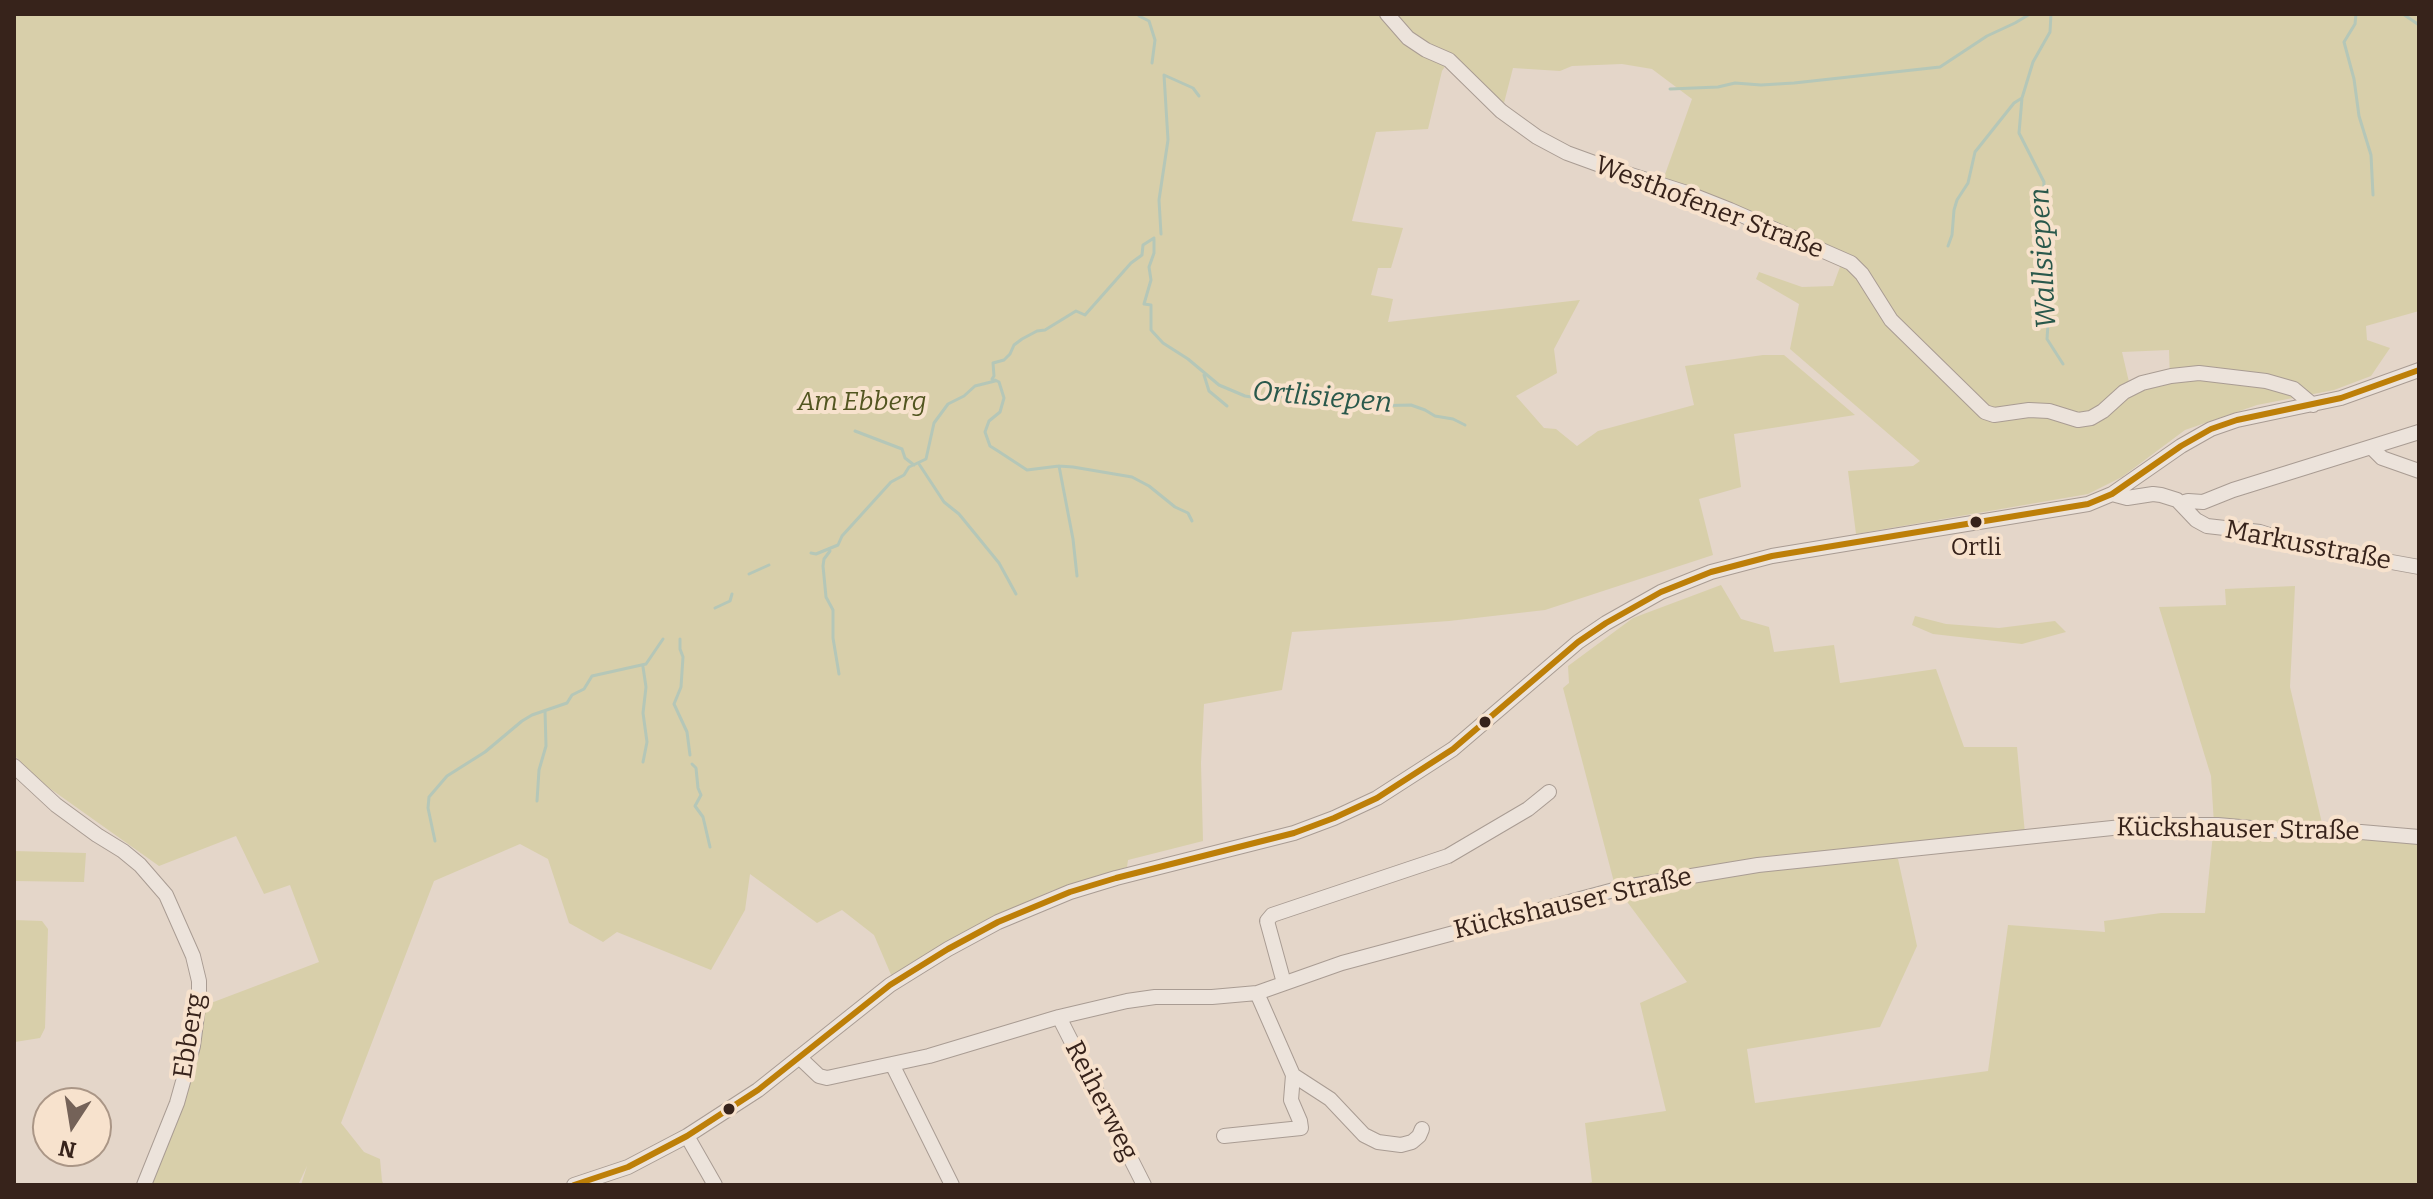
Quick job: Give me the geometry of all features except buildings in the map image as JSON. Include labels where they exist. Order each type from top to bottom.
[{"type":"street","name":"Westhofener Straße","points":[[1387,14],[1408,38],[1449,60],[1501,111],[1537,137],[1567,153],[1730,210],[1851,263],[1862,274],[1891,320],[1985,412],[1994,415],[2029,410],[2049,411],[2078,420],[2091,418],[2124,392],[2142,383],[2199,373],[2266,381],[2294,389],[2313,405]]},
{"type":"street","points":[[574,1185],[628,1167],[687,1136],[758,1090],[890,985],[972,935],[1023,910],[1116,878],[1273,840],[1324,822],[1377,798],[1453,749],[1578,642],[1619,615],[1672,587],[1711,572],[1772,556],[2088,504],[2112,494],[2211,429],[2237,420],[2341,398],[2419,370]]},
{"type":"street","points":[[2112,494],[2127,498],[2153,494],[2179,502],[2203,502],[2419,432]]},
{"type":"street","points":[[2371,447],[2382,458],[2419,471]]},
{"type":"street","name":"Markusstraße","points":[[2179,502],[2207,526],[2260,532],[2303,546],[2419,567]]},
{"type":"street","name":"Ebberg","points":[[14,766],[64,812],[140,865],[166,895],[193,956],[199,981],[199,1000],[193,1046],[177,1103],[144,1185]]},
{"type":"street","points":[[1284,983],[1268,918],[1448,856],[1528,809],[1549,792]]},
{"type":"street","name":"Kückshauser Straße","points":[[799,1057],[819,1076],[827,1078],[954,1049],[1059,1017],[1141,998],[1257,993],[1356,959],[1625,887],[1788,861],[2141,825],[2218,825],[2291,832],[2361,832],[2419,837]]},
{"type":"street","points":[[1224,1136],[1301,1128],[1291,1100],[1293,1075],[1257,993]]},
{"type":"street","name":"Reiherweg","points":[[1059,1017],[1144,1185]]},
{"type":"street","points":[[892,1064],[952,1185]]},
{"type":"street","points":[[1293,1075],[1330,1099],[1364,1135],[1378,1142],[1401,1145],[1412,1142],[1422,1129]]},
{"type":"street","points":[[687,1136],[715,1185]]},
{"type":"green space","name":"Am Ebberg","points":[[14,14],[2419,14],[2419,311],[2366,326],[2367,340],[2390,348],[2371,376],[2334,390],[2257,405],[2185,430],[2122,477],[2088,494],[1856,534],[1848,471],[1913,466],[1920,461],[1790,349],[1799,304],[1756,279],[1759,272],[1802,287],[1833,286],[1844,256],[1663,180],[1692,99],[1652,69],[1622,64],[1572,66],[1560,71],[1513,68],[1504,103],[1449,60],[1442,71],[1428,129],[1376,132],[1352,221],[1403,228],[1391,268],[1378,268],[1371,295],[1393,299],[1388,322],[1580,300],[1554,349],[1557,373],[1516,396],[1544,428],[1556,429],[1577,446],[1598,431],[1694,405],[1685,366],[1763,355],[1784,355],[1855,415],[1734,434],[1741,487],[1699,499],[1713,555],[1545,610],[1449,621],[1292,632],[1282,690],[1204,704],[1201,763],[1203,841],[1128,860],[1127,867],[1051,891],[992,918],[892,977],[874,935],[842,910],[817,923],[750,874],[745,910],[711,970],[617,932],[603,942],[569,923],[548,859],[520,844],[434,881],[341,1123],[364,1152],[380,1159],[384,1185],[301,1185],[307,1166],[298,1185],[152,1185],[190,1082],[203,1006],[319,962],[290,885],[264,894],[236,836],[159,866],[38,780],[14,755]],"holes":[[[2169,350],[2170,381],[2132,395],[2122,352]]]},
{"type":"green space","points":[[1721,585],[1741,619],[1769,627],[1774,652],[1834,645],[1840,683],[1936,669],[1964,747],[2017,747],[2025,834],[1882,856],[1898,859],[1917,946],[1880,1027],[1747,1049],[1755,1103],[1988,1071],[2008,925],[2105,932],[2104,921],[2161,913],[2205,913],[2214,824],[2211,776],[2159,607],[2226,605],[2225,589],[2295,586],[2290,687],[2325,836],[2419,840],[2419,1185],[1583,1185],[1592,1182],[1585,1123],[1666,1111],[1640,1003],[1687,982],[1622,895],[1741,873],[1615,886],[1563,688],[1569,683],[1568,666],[1633,618]]},
{"type":"green space","points":[[1915,616],[1946,624],[1999,628],[2055,621],[2066,632],[2022,644],[1933,634],[1912,625]]},
{"type":"green space","points":[[14,851],[86,853],[84,882],[14,881]]},
{"type":"green space","points":[[14,920],[42,921],[48,929],[45,1028],[40,1038],[15,1042]]},
{"type":"waterway","points":[[1140,14],[1149,21],[1155,40],[1152,63]]},
{"type":"waterway","points":[[1670,89],[1718,87],[1735,83],[1794,83],[1940,67],[1987,36],[2030,14]]},
{"type":"waterway","name":"Wallsiepen","points":[[2051,14],[2050,32],[2033,62],[2022,98],[2019,133],[2044,182],[2043,196],[2037,209],[2051,280],[2047,339],[2063,364]]},
{"type":"waterway","points":[[2356,14],[2355,24],[2344,42],[2354,79],[2359,116],[2371,155],[2373,195]]},
{"type":"waterway","points":[[2403,14],[2419,25]]},
{"type":"waterway","points":[[1161,234],[1159,200],[1168,140],[1164,75],[1193,88],[1199,96]]},
{"type":"waterway","points":[[1948,246],[1954,210],[1968,183],[1975,152],[2014,103],[2022,98]]},
{"type":"waterway","name":"Ortlisiepen","points":[[1154,238],[1154,253],[1149,267],[1151,280],[1144,304],[1151,305],[1151,330],[1163,343],[1219,385],[1245,396],[1264,399],[1281,397],[1290,400],[1309,395],[1339,400],[1347,398],[1367,406],[1411,405],[1465,425]]},
{"type":"waterway","points":[[811,553],[838,545],[842,536],[891,482],[904,475],[909,467],[926,459],[934,423],[948,404],[975,386],[995,381],[992,379],[993,363],[1004,360],[1022,339],[1045,330],[1076,311],[1085,315],[1131,263],[1142,255],[1143,245],[1154,238]]},
{"type":"waterway","points":[[1204,375],[1209,391],[1227,406]]},
{"type":"waterway","points":[[995,380],[999,382],[1004,398],[1000,412],[989,421],[985,432],[990,446],[1027,470],[1059,466],[1132,477],[1188,513],[1192,521]]},
{"type":"waterway","points":[[855,431],[902,449],[905,458],[914,465]]},
{"type":"waterway","points":[[919,464],[944,502],[959,514],[999,563],[1016,594]]},
{"type":"waterway","points":[[1059,466],[1077,576]]},
{"type":"waterway","points":[[830,551],[823,566],[826,597],[833,610],[833,638],[839,674]]},
{"type":"waterway","points":[[749,574],[769,565]]},
{"type":"waterway","points":[[715,608],[730,601],[732,594]]},
{"type":"waterway","points":[[435,841],[428,808],[429,797],[447,776],[485,752],[522,721],[567,703],[572,695],[584,689],[592,676],[646,664],[663,639]]},
{"type":"waterway","points":[[680,639],[683,657],[681,687],[674,704],[687,732],[690,755]]},
{"type":"waterway","points":[[643,667],[646,687],[643,713],[647,742],[643,762]]},
{"type":"waterway","points":[[537,801],[539,770],[546,746],[545,711]]},
{"type":"waterway","points":[[692,764],[696,768],[701,795],[695,806],[703,817],[710,847]]},
{"type":"transit line","points":[[574,1185],[628,1167],[687,1136],[758,1090],[890,985],[998,922],[1070,892],[1116,878],[1294,833],[1377,798],[1453,749],[1578,642],[1661,592],[1711,572],[1772,556],[2088,504],[2112,494],[2211,429],[2237,420],[2341,398],[2419,370]]},
{"type":"place","name":"Ortli","points":[[1976,522]]}]
